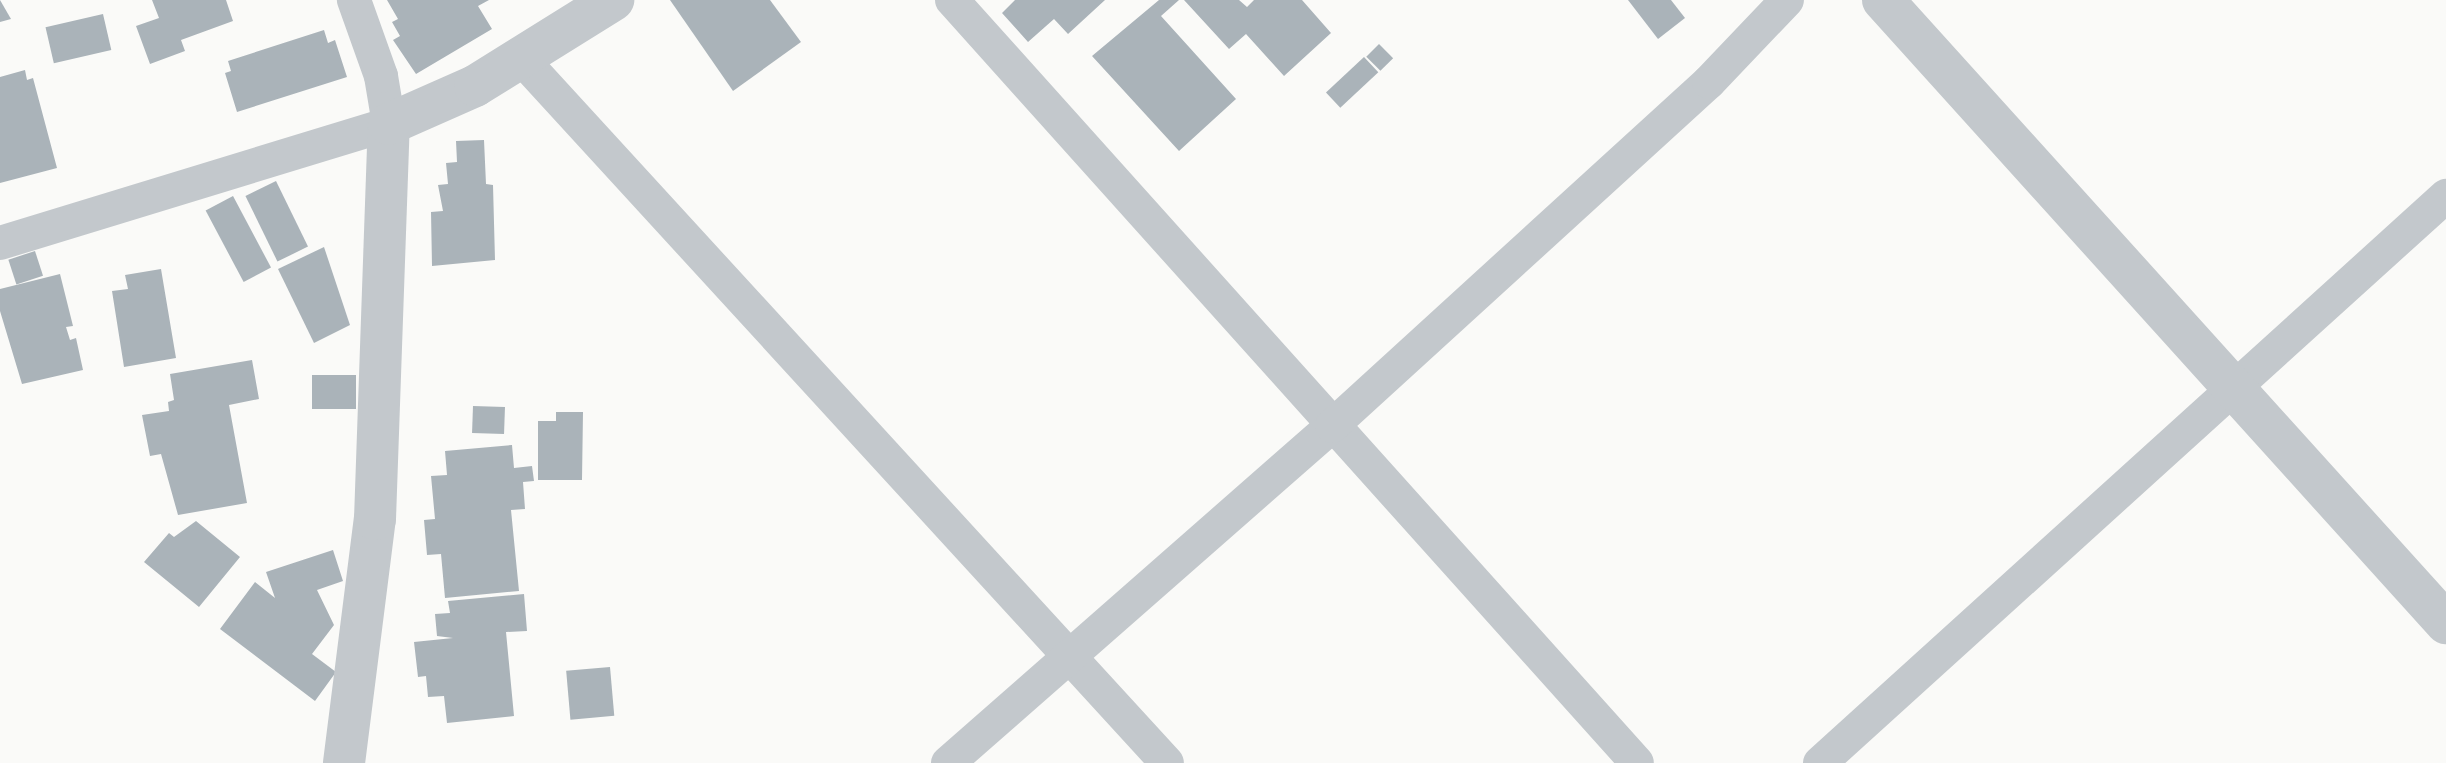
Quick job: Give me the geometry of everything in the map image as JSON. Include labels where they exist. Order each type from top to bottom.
[{"type":"street","points":[[344,763],[375,519],[389,124],[381,76],[354,0]]},
{"type":"street","points":[[0,243],[389,124],[475,86],[613,0]]},
{"type":"street","points":[[952,0],[1637,763]]},
{"type":"street","points":[[948,763],[1332,426],[1709,82],[1787,0]]},
{"type":"street","points":[[1883,0],[2446,623]]},
{"type":"street","points":[[521,58],[1167,763]]},
{"type":"street","points":[[1820,763],[2446,196]]},
{"type":"building","points":[[0,0],[11,19],[0,22]]},
{"type":"building","points":[[152,0],[226,0],[233,21],[181,40],[185,51],[150,64],[136,26],[159,18]]},
{"type":"building","points":[[387,0],[489,0],[478,6],[492,29],[416,74],[393,40],[400,36],[392,22],[398,19]]},
{"type":"building","points":[[670,0],[770,0],[801,42],[733,91]]},
{"type":"building","points":[[1015,0],[1105,0],[1068,34],[1054,19],[1028,42],[1002,13]]},
{"type":"building","points":[[1159,0],[1179,0],[1161,16],[1236,99],[1179,151],[1092,56]]},
{"type":"building","points":[[1184,0],[1239,0],[1247,7],[1254,0],[1302,0],[1331,33],[1284,76],[1246,34],[1229,49]]},
{"type":"building","points":[[1628,0],[1671,0],[1685,18],[1658,39]]},
{"type":"building","points":[[103,14],[111,50],[54,63],[46,27]]},
{"type":"building","points":[[324,30],[328,43],[335,40],[347,77],[237,112],[225,73],[231,71],[228,61]]},
{"type":"building","points":[[1379,44],[1393,58],[1380,71],[1366,57]]},
{"type":"building","points":[[1364,57],[1378,72],[1340,108],[1326,92]]},
{"type":"building","points":[[25,70],[27,80],[33,78],[57,168],[0,183],[0,77]]},
{"type":"building","points":[[484,140],[486,184],[493,185],[495,260],[432,266],[431,212],[443,211],[438,185],[448,184],[446,163],[457,162],[456,141]]},
{"type":"building","points":[[276,181],[308,247],[277,262],[245,196]]},
{"type":"building","points":[[233,196],[271,268],[244,282],[206,211]]},
{"type":"building","points":[[324,247],[350,325],[314,343],[278,269]]},
{"type":"building","points":[[35,251],[43,276],[16,284],[8,260]]},
{"type":"building","points":[[161,269],[176,358],[124,367],[112,291],[128,289],[125,275]]},
{"type":"building","points":[[60,274],[73,326],[66,327],[70,340],[76,338],[83,370],[22,384],[0,311],[0,289]]},
{"type":"building","points":[[252,360],[259,399],[229,405],[247,503],[178,515],[161,454],[150,456],[142,415],[169,411],[168,402],[174,400],[170,374]]},
{"type":"building","points":[[312,375],[356,375],[356,409],[312,409]]},
{"type":"building","points":[[473,406],[505,407],[504,434],[472,433]]},
{"type":"building","points":[[556,412],[583,412],[582,480],[538,480],[538,421],[556,421]]},
{"type":"building","points":[[512,445],[514,468],[532,466],[534,481],[523,482],[525,509],[511,510],[519,591],[445,598],[441,554],[427,555],[424,520],[435,519],[431,476],[447,475],[445,451]]},
{"type":"building","points":[[196,521],[240,557],[199,607],[144,562],[169,533],[174,537]]},
{"type":"building","points":[[333,550],[343,581],[317,590],[334,625],[312,654],[336,672],[315,701],[220,629],[255,582],[275,598],[266,572]]},
{"type":"building","points":[[524,594],[527,631],[506,632],[514,716],[447,723],[444,696],[428,697],[426,676],[418,677],[414,642],[453,638],[437,636],[435,614],[450,613],[448,601]]},
{"type":"building","points":[[610,667],[614,716],[570,720],[566,671]]}]
